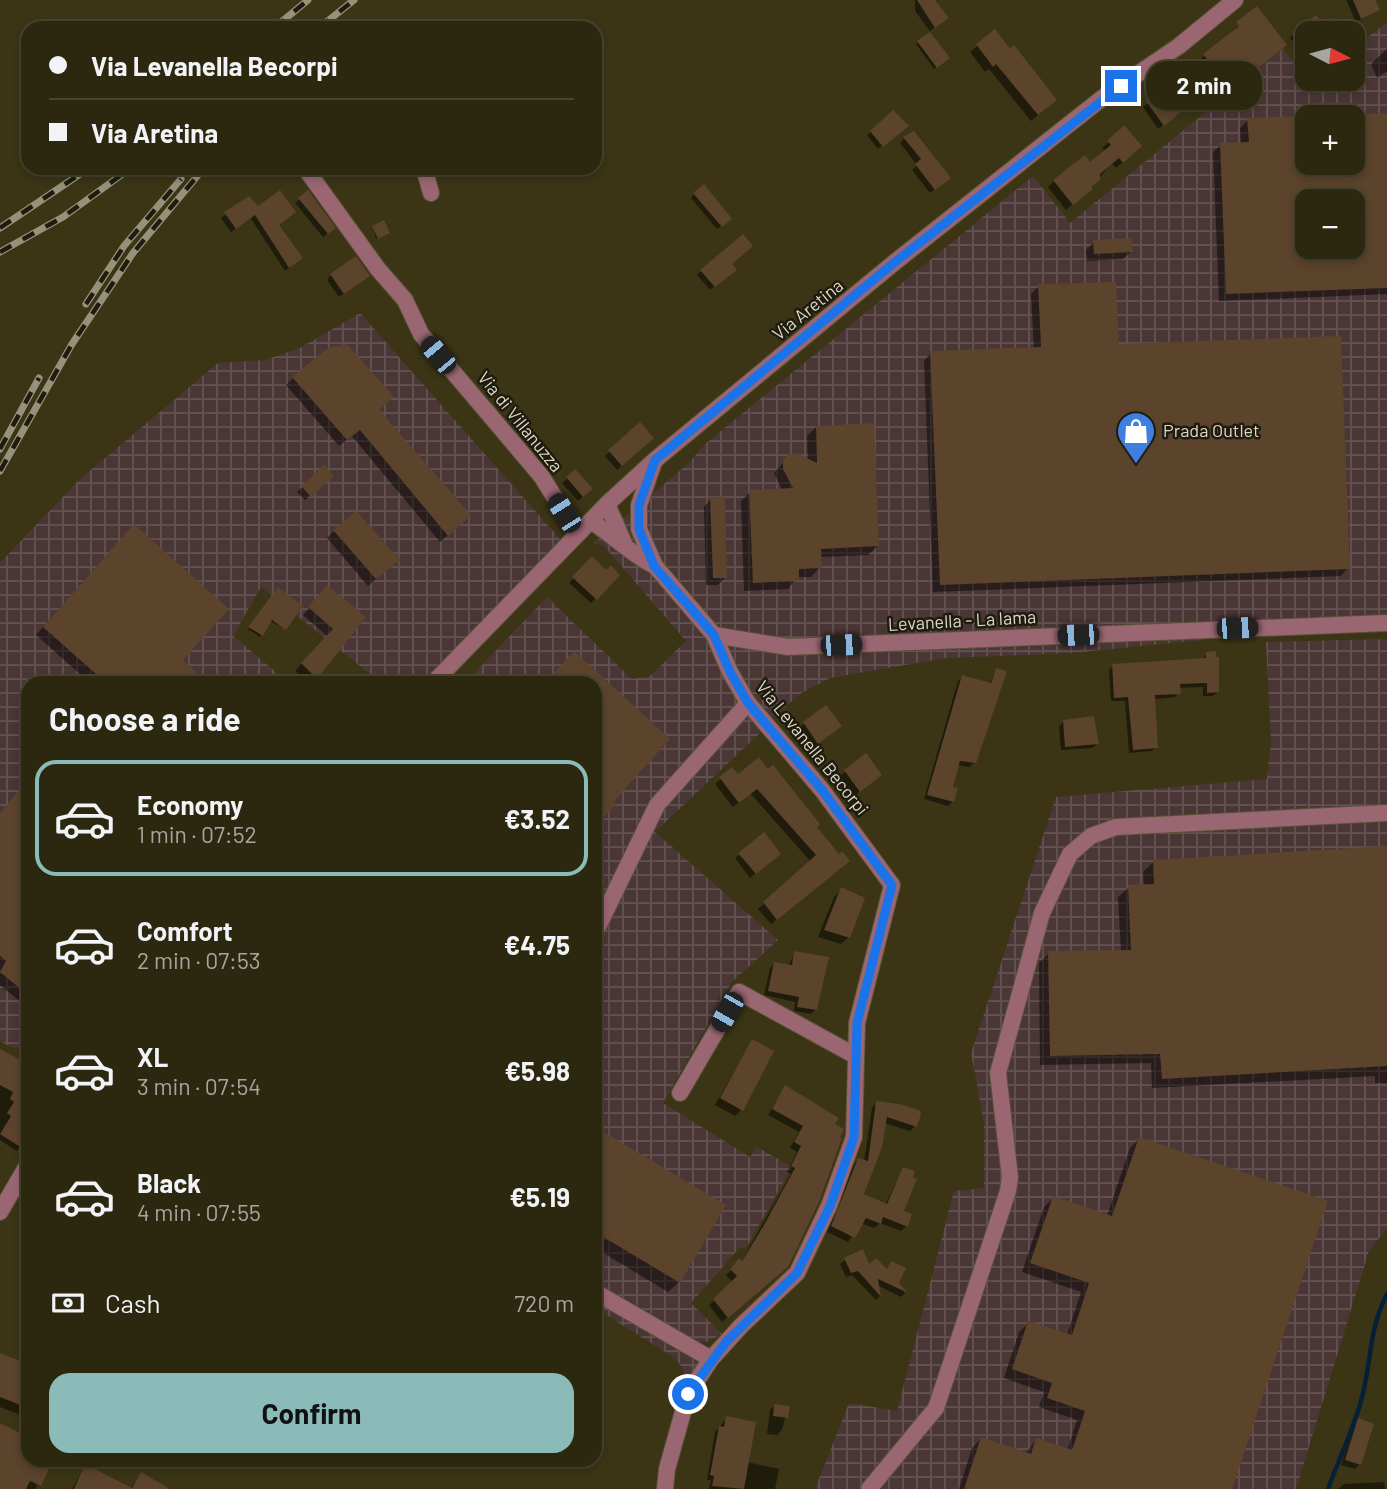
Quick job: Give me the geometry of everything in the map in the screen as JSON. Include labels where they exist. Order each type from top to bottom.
[{"type":"street","name":"Via Aretina","points":[[440,676],[607,504],[655,460],[895,262],[1101,99],[1179,46],[1235,0]]},
{"type":"street","name":"Via di Villanuzza","points":[[310,175],[378,269],[405,300],[421,334],[542,477],[564,513],[624,543],[639,559],[654,566]]},
{"type":"street","points":[[426,175],[431,193]]},
{"type":"street","points":[[655,460],[639,505],[639,529],[654,566],[714,635]]},
{"type":"street","points":[[607,504],[639,529]]},
{"type":"street","points":[[607,504],[624,543]]},
{"type":"street","name":"Levanella - La lama","points":[[714,635],[788,647],[1387,623]]},
{"type":"street","name":"Via Levanella Becorpi","points":[[666,1489],[667,1469],[688,1394],[711,1359],[797,1273],[830,1206],[854,1137],[854,1055],[865,983],[892,885],[822,790],[748,703],[730,672],[714,635]]},
{"type":"street","points":[[602,919],[657,805],[748,703]]},
{"type":"street","points":[[869,1489],[936,1408],[1008,1191],[1010,1177],[998,1073],[1042,913],[1070,855],[1091,836],[1116,827],[1387,814]]},
{"type":"street","points":[[680,1093],[738,992],[854,1055]]},
{"type":"street","points":[[0,1212],[21,1176]]},
{"type":"street","points":[[602,1296],[711,1359]]},
{"type":"shaded area","points":[[1387,22],[1387,621],[1072,653],[946,658],[830,678],[800,694],[773,717],[760,733],[655,832],[778,940],[732,982],[663,1103],[750,1157],[757,1147],[792,1167],[746,1248],[740,1247],[691,1303],[722,1334],[706,1342],[695,1341],[700,1362],[680,1401],[684,1377],[683,1369],[675,1358],[602,1312],[602,676],[472,676],[547,597],[632,679],[650,676],[686,641],[604,546],[594,543],[689,463],[705,444],[1033,176],[1070,223],[1283,49],[1295,63],[1295,91],[1365,91],[1365,39]]},
{"type":"shaded area","points":[[360,313],[560,539],[429,676],[372,676],[261,587],[233,636],[281,676],[21,676],[21,1050],[7,1045],[0,1041],[0,563],[79,480],[218,363],[265,360],[300,348]]},
{"type":"shaded area","points":[[1387,639],[1387,1229],[1369,1251],[1296,1489],[815,1489],[849,1403],[897,1411],[954,1191],[984,1188],[984,1123],[971,1053],[1056,797],[1267,779],[1271,741],[1266,642]]},
{"type":"building","points":[[917,0],[935,0],[949,18],[935,28]]},
{"type":"building","points":[[1353,0],[1375,0],[1380,10],[1361,19]]},
{"type":"building","points":[[1257,6],[1287,45],[1235,87],[1223,72],[1219,75],[1203,54],[1239,26],[1236,22]]},
{"type":"building","points":[[1316,15],[1321,21],[1308,21]]},
{"type":"building","points":[[995,29],[1010,49],[1014,45],[1057,100],[1038,115],[996,64],[993,67],[976,44]]},
{"type":"building","points":[[930,32],[950,58],[937,68],[917,41]]},
{"type":"building","points":[[1166,86],[1186,108],[1164,126],[1146,101]]},
{"type":"building","points":[[893,110],[909,126],[883,147],[870,131]]},
{"type":"building","points":[[1387,113],[1387,288],[1226,294],[1220,143],[1249,142],[1247,118],[1295,116],[1295,175],[1365,175],[1365,114]]},
{"type":"building","points":[[1124,125],[1142,146],[1123,163],[1119,158],[1100,174],[1100,180],[1091,187],[1093,189],[1073,205],[1053,180],[1085,155],[1090,162],[1111,145],[1107,141]]},
{"type":"building","points":[[914,131],[951,178],[935,190],[915,164],[921,159],[903,137]]},
{"type":"building","points":[[704,184],[732,219],[722,227],[693,193]]},
{"type":"building","points":[[280,190],[296,212],[279,225],[303,258],[289,268],[255,215],[236,229],[224,212],[249,196],[258,206]]},
{"type":"building","points":[[308,190],[336,228],[328,234],[298,198]]},
{"type":"building","points":[[384,220],[390,233],[378,239],[372,226]]},
{"type":"building","points":[[743,234],[753,246],[732,264],[737,270],[715,287],[700,270]]},
{"type":"building","points":[[1132,238],[1133,252],[1094,254],[1093,240]]},
{"type":"building","points":[[356,256],[370,276],[344,294],[330,274]]},
{"type":"building","points":[[1116,282],[1119,344],[1341,336],[1350,569],[940,585],[930,351],[1041,347],[1038,284]]},
{"type":"building","points":[[347,344],[394,397],[379,410],[471,515],[448,536],[360,430],[347,440],[292,377],[328,348]]},
{"type":"building","points":[[640,422],[654,438],[622,466],[608,450]]},
{"type":"building","points":[[874,423],[879,546],[821,549],[822,568],[799,569],[799,581],[753,583],[749,490],[793,488],[783,469],[783,460],[787,455],[796,453],[817,463],[816,426]]},
{"type":"building","points":[[324,465],[334,476],[311,497],[301,486]]},
{"type":"building","points":[[575,469],[593,489],[583,497],[566,477]]},
{"type":"building","points":[[710,497],[725,497],[727,578],[713,578]]},
{"type":"building","points":[[356,511],[400,560],[376,579],[333,530]]},
{"type":"building","points":[[134,524],[229,609],[183,660],[201,676],[98,676],[43,627]]},
{"type":"building","points":[[592,556],[606,570],[611,565],[620,575],[597,600],[572,577]]},
{"type":"building","points":[[327,585],[366,617],[319,676],[314,676],[301,663],[333,629],[308,607]]},
{"type":"building","points":[[278,587],[303,606],[286,630],[272,620],[263,636],[248,627]]},
{"type":"building","points":[[574,651],[601,676],[551,676]]},
{"type":"building","points":[[1216,651],[1216,657],[1219,657],[1219,692],[1207,693],[1207,683],[1180,684],[1181,694],[1155,695],[1158,748],[1133,750],[1128,697],[1114,698],[1112,664],[1206,658],[1206,652]]},
{"type":"building","points":[[996,668],[1007,671],[976,763],[960,761],[953,787],[958,788],[954,802],[927,795],[962,675],[991,683]]},
{"type":"building","points":[[602,677],[670,739],[613,802],[616,804],[602,819]]},
{"type":"building","points":[[826,705],[842,726],[818,744],[803,722]]},
{"type":"building","points":[[1094,716],[1099,744],[1065,747],[1063,720]]},
{"type":"building","points":[[866,753],[882,775],[860,792],[844,770]]},
{"type":"building","points":[[759,757],[768,769],[773,765],[820,824],[817,827],[839,854],[842,851],[850,861],[777,920],[763,902],[816,855],[757,789],[739,803],[719,777],[732,767],[738,774]]},
{"type":"building","points":[[21,788],[21,989],[0,972],[6,961],[0,956],[0,813]]},
{"type":"building","points":[[764,832],[781,854],[756,874],[738,853]]},
{"type":"building","points":[[1387,846],[1387,1066],[1162,1079],[1160,1054],[1050,1056],[1048,951],[1131,950],[1128,885],[1154,884],[1153,860]]},
{"type":"building","points":[[841,887],[865,898],[850,938],[824,930]]},
{"type":"building","points":[[794,951],[829,957],[817,1010],[797,1007],[799,997],[768,991],[774,962],[792,965]]},
{"type":"building","points":[[752,1039],[774,1051],[743,1111],[720,1098]]},
{"type":"building","points":[[0,1049],[21,1060],[21,1147],[0,1134],[11,1116],[7,1113],[14,1102],[10,1099],[13,1092],[0,1085]]},
{"type":"building","points":[[785,1085],[839,1118],[835,1124],[844,1129],[840,1137],[842,1138],[819,1202],[788,1267],[728,1318],[713,1299],[737,1276],[730,1269],[739,1258],[742,1261],[764,1225],[795,1168],[791,1166],[801,1146],[794,1142],[803,1126],[772,1109]]},
{"type":"building","points":[[876,1101],[900,1104],[919,1110],[921,1114],[917,1127],[887,1117],[882,1147],[864,1194],[887,1204],[903,1167],[915,1171],[913,1178],[917,1179],[904,1211],[912,1214],[908,1227],[883,1217],[881,1224],[866,1218],[855,1238],[831,1226],[858,1158],[868,1161]]},
{"type":"building","points":[[602,1131],[726,1205],[680,1283],[602,1236]]},
{"type":"building","points":[[1139,1137],[1328,1201],[1232,1489],[964,1489],[981,1437],[1031,1454],[1036,1438],[1072,1450],[1085,1411],[1047,1398],[1052,1383],[1012,1369],[1028,1321],[1072,1335],[1089,1283],[1030,1263],[1053,1196],[1112,1216]]},
{"type":"building","points":[[863,1249],[869,1264],[876,1258],[887,1269],[891,1261],[906,1268],[899,1283],[908,1293],[878,1279],[881,1297],[858,1271],[851,1273],[844,1258]]},
{"type":"building","points":[[0,1353],[21,1361],[21,1405],[0,1397]]},
{"type":"building","points":[[774,1404],[790,1406],[788,1418],[773,1416]]},
{"type":"building","points":[[726,1416],[756,1422],[744,1489],[712,1486],[714,1476],[710,1475],[719,1426],[724,1427]]},
{"type":"building","points":[[1358,1418],[1374,1424],[1361,1465],[1345,1460]]},
{"type":"building","points":[[0,1423],[21,1434],[21,1467],[50,1467],[41,1486],[30,1481],[26,1489],[0,1489]]},
{"type":"building","points":[[84,1467],[91,1467],[132,1488],[141,1472],[170,1489],[74,1489]]},
{"type":"waterway","points":[[1328,1489],[1360,1405],[1374,1331],[1387,1294]]},
{"type":"railway","points":[[282,21],[308,0]]},
{"type":"railway","points":[[328,21],[354,0]]},
{"type":"railway","points":[[0,228],[79,175]]},
{"type":"railway","points":[[0,252],[63,217],[121,175]]},
{"type":"railway","points":[[0,471],[72,344],[133,253],[198,175]]},
{"type":"railway","points":[[86,304],[124,246],[181,179]]},
{"type":"railway","points":[[0,449],[39,378]]},
{"type":"place","name":"Prada Outlet","points":[[1136,465]]},
{"type":"route","points":[[688,1394],[726,1342],[797,1273],[830,1206],[854,1137],[854,1055],[857,1023],[892,885],[869,850],[822,790],[748,703],[730,672],[714,635],[654,566],[639,529],[639,505],[655,460],[895,262],[1121,86]]}]
